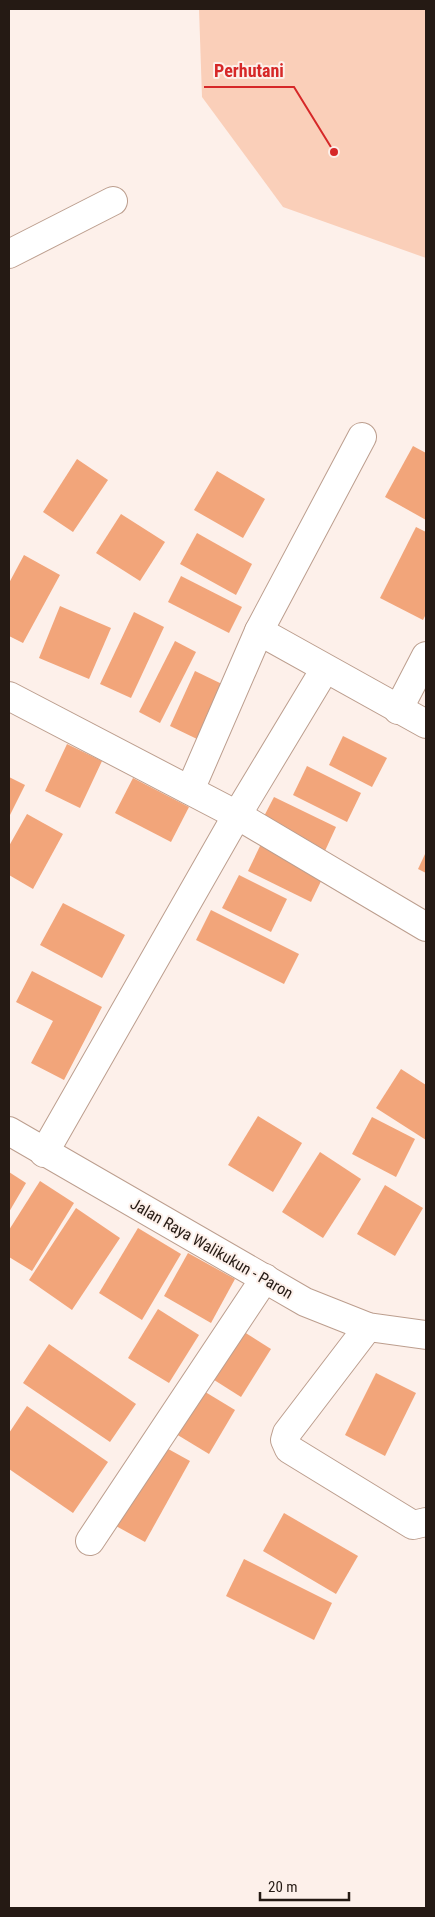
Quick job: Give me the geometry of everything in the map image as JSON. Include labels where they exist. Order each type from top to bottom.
[{"type":"street","points":[[9,254],[113,201]]},
{"type":"street","points":[[190,790],[259,631],[362,437]]},
{"type":"street","points":[[259,631],[426,724]]},
{"type":"street","points":[[398,710],[426,656]]},
{"type":"street","points":[[44,1153],[237,815],[325,669]]},
{"type":"street","points":[[9,696],[237,815],[426,928]]},
{"type":"street","name":"Jalan Raya Walikukun - Paron","points":[[9,1131],[44,1153],[305,1302],[368,1327],[426,1335]]},
{"type":"street","points":[[90,1540],[265,1278]]},
{"type":"street","points":[[368,1327],[287,1433],[285,1440],[289,1449],[413,1525],[426,1522]]},
{"type":"shaded area","points":[[199,9],[426,9],[426,258],[283,207],[202,97]]},
{"type":"building","points":[[413,446],[426,453],[426,520],[385,497]]},
{"type":"building","points":[[77,459],[108,480],[73,532],[43,512]]},
{"type":"building","points":[[217,471],[265,499],[243,538],[194,510]]},
{"type":"building","points":[[121,514],[165,542],[140,581],[96,553]]},
{"type":"building","points":[[416,527],[426,532],[426,614],[423,620],[380,598]]},
{"type":"building","points":[[197,533],[252,564],[236,595],[180,564]]},
{"type":"building","points":[[24,555],[60,575],[23,643],[9,636],[9,583]]},
{"type":"building","points":[[181,576],[242,607],[229,633],[168,602]]},
{"type":"building","points":[[60,606],[111,628],[89,679],[39,658]]},
{"type":"building","points":[[134,612],[164,627],[131,698],[100,684]]},
{"type":"building","points":[[175,641],[196,652],[160,723],[139,712]]},
{"type":"building","points":[[195,671],[222,684],[197,739],[170,726]]},
{"type":"building","points":[[343,736],[387,758],[372,787],[329,765]]},
{"type":"building","points":[[67,744],[102,761],[80,808],[45,791]]},
{"type":"building","points":[[307,766],[361,793],[347,822],[293,795]]},
{"type":"building","points":[[9,777],[25,785],[9,817]]},
{"type":"building","points":[[133,778],[189,807],[171,842],[115,813]]},
{"type":"building","points":[[274,797],[336,827],[324,853],[261,822]]},
{"type":"building","points":[[27,814],[63,834],[33,889],[9,875],[9,846]]},
{"type":"building","points":[[261,844],[324,875],[311,902],[248,871]]},
{"type":"building","points":[[426,852],[426,873],[418,869]]},
{"type":"building","points":[[239,875],[287,899],[271,932],[222,908]]},
{"type":"building","points":[[63,903],[125,935],[102,978],[40,945]]},
{"type":"building","points":[[211,910],[299,954],[284,984],[196,940]]},
{"type":"building","points":[[32,971],[102,1007],[64,1080],[31,1063],[53,1021],[16,1002]]},
{"type":"building","points":[[401,1069],[426,1085],[426,1140],[376,1108]]},
{"type":"building","points":[[258,1116],[302,1143],[273,1192],[228,1165]]},
{"type":"building","points":[[372,1117],[415,1139],[396,1177],[352,1154]]},
{"type":"building","points":[[320,1152],[361,1179],[323,1238],[282,1212]]},
{"type":"building","points":[[9,1172],[26,1183],[9,1212]]},
{"type":"building","points":[[40,1181],[74,1203],[32,1271],[9,1257],[9,1230]]},
{"type":"building","points":[[385,1185],[423,1208],[395,1256],[357,1234]]},
{"type":"building","points":[[76,1208],[120,1238],[72,1310],[29,1280]]},
{"type":"building","points":[[138,1228],[181,1254],[142,1320],[99,1293]]},
{"type":"building","points":[[188,1253],[235,1279],[211,1323],[164,1296]]},
{"type":"building","points":[[158,1309],[199,1335],[169,1383],[128,1358]]},
{"type":"building","points":[[241,1330],[271,1349],[241,1397],[211,1378]]},
{"type":"building","points":[[49,1344],[136,1404],[110,1442],[23,1383]]},
{"type":"building","points":[[376,1373],[416,1393],[385,1456],[345,1435]]},
{"type":"building","points":[[202,1390],[235,1410],[209,1454],[176,1434]]},
{"type":"building","points":[[27,1406],[108,1462],[73,1513],[9,1469],[9,1433]]},
{"type":"building","points":[[161,1445],[190,1461],[145,1542],[116,1526]]},
{"type":"building","points":[[284,1513],[358,1556],[336,1594],[263,1551]]},
{"type":"building","points":[[244,1559],[332,1603],[314,1640],[226,1596]]},
{"type":"place","name":"Perhutani","points":[[334,152]]}]
